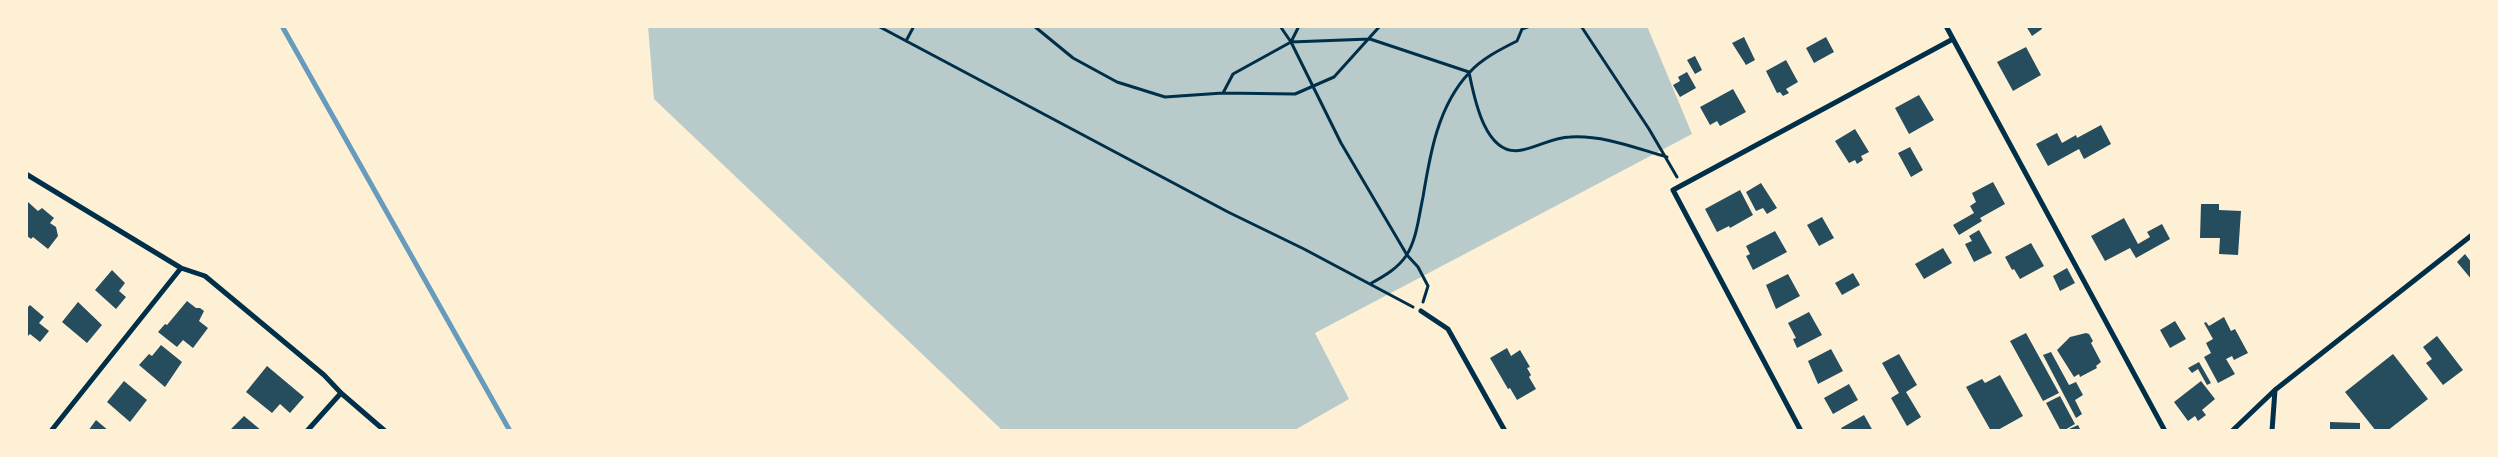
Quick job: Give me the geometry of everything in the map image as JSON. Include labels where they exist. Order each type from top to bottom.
[{"type":"street","points":[[1946,26],[2165,431]]},
{"type":"street","points":[[1801,431],[1673,190],[1953,39]]},
{"type":"street","points":[[27,174],[181,268],[205,276],[324,374],[341,393],[385,431]]},
{"type":"street","points":[[2232,431],[2275,390],[2472,235]]},
{"type":"street","points":[[51,431],[181,268]]},
{"type":"street","points":[[1421,311],[1448,329],[1505,431]]},
{"type":"street","points":[[2272,431],[2275,390]]},
{"type":"street","points":[[307,431],[341,393]]},
{"type":"path","points":[[878,26],[1228,212],[1421,311],[1428,286],[1418,267],[1407,255],[1341,143],[1291,42],[1280,26]]},
{"type":"path","points":[[906,41],[914,26]]},
{"type":"path","points":[[1034,26],[1073,58],[1117,82],[1165,97],[1223,93],[1295,94],[1334,77],[1380,26]]},
{"type":"path","points":[[1291,42],[1299,26]]},
{"type":"path","points":[[1370,284],[1392,272],[1407,255],[1417,227],[1431,152],[1445,107],[1469,72],[1500,50],[1517,41],[1522,29],[1530,26]]},
{"type":"path","points":[[1581,26],[1667,157],[1680,185]]},
{"type":"path","points":[[1223,93],[1233,74],[1291,42],[1370,39],[1469,72]]},
{"type":"path","points":[[1469,72],[1476,106],[1486,130],[1502,147],[1520,151],[1568,136],[1599,137],[1667,157]]},
{"type":"shaded area","points":[[648,26],[1647,26],[1692,134],[1315,333],[1349,399],[1293,431],[1003,431],[654,99]]},
{"type":"building","points":[[2026,26],[2041,26],[2042,29],[2032,36]]},
{"type":"building","points":[[1744,37],[1755,60],[1746,65],[1732,43]]},
{"type":"building","points":[[1826,37],[1834,52],[1814,63],[1806,48]]},
{"type":"building","points":[[2026,47],[2041,75],[2013,91],[1997,62]]},
{"type":"building","points":[[1695,56],[1702,70],[1695,74],[1687,60]]},
{"type":"building","points":[[1786,60],[1798,82],[1786,89],[1789,93],[1783,96],[1780,92],[1777,93],[1766,71]]},
{"type":"building","points":[[1687,72],[1696,88],[1680,97],[1673,85],[1680,81],[1678,77]]},
{"type":"building","points":[[1733,89],[1746,112],[1720,126],[1717,121],[1710,125],[1700,107]]},
{"type":"building","points":[[1919,95],[1934,120],[1909,134],[1895,108]]},
{"type":"building","points":[[2101,125],[2111,144],[2084,159],[2079,149],[2048,166],[2036,144],[2057,133],[2062,143],[2076,135],[2077,138]]},
{"type":"building","points":[[1855,129],[1869,152],[1861,156],[1863,160],[1857,164],[1855,160],[1849,163],[1835,141]]},
{"type":"building","points":[[1910,147],[1923,170],[1911,177],[1898,153]]},
{"type":"building","points":[[1993,182],[2005,204],[1980,218],[1982,221],[1959,235],[1953,225],[1974,213],[1970,206],[1976,202],[1972,193]]},
{"type":"building","points":[[1761,183],[1777,208],[1767,214],[1763,208],[1756,211],[1746,192]]},
{"type":"building","points":[[1740,190],[1753,215],[1730,228],[1729,226],[1717,232],[1705,209]]},
{"type":"building","points":[[28,202],[38,211],[42,208],[54,218],[50,223],[56,227],[58,236],[48,249],[33,237],[31,239],[26,235]]},
{"type":"building","points":[[2201,204],[2219,204],[2219,210],[2241,211],[2238,255],[2219,254],[2220,238],[2200,238]]},
{"type":"building","points":[[1822,217],[1834,238],[1819,246],[1807,225]]},
{"type":"building","points":[[2124,218],[2138,244],[2150,237],[2147,232],[2162,224],[2170,239],[2136,258],[2130,248],[2105,261],[2091,236]]},
{"type":"building","points":[[1979,230],[1992,253],[1974,262],[1965,244],[1972,241],[1969,236]]},
{"type":"building","points":[[1775,231],[1787,252],[1753,270],[1746,256],[1750,254],[1746,246]]},
{"type":"building","points":[[2031,243],[2044,266],[2020,279],[2014,269],[2012,270],[2005,257]]},
{"type":"building","points":[[1943,248],[1952,263],[1924,279],[1915,264]]},
{"type":"building","points":[[2465,254],[2472,263],[2472,280],[2457,262]]},
{"type":"building","points":[[2067,268],[2075,283],[2060,291],[2053,276]]},
{"type":"building","points":[[112,270],[125,283],[119,291],[126,297],[116,309],[95,290]]},
{"type":"building","points":[[1853,273],[1860,285],[1842,295],[1835,283]]},
{"type":"building","points":[[1788,274],[1800,296],[1776,309],[1766,285]]},
{"type":"building","points":[[187,301],[204,311],[199,321],[208,328],[193,348],[183,340],[177,347],[158,332],[165,324],[167,325]]},
{"type":"building","points":[[78,302],[102,325],[87,343],[62,322]]},
{"type":"building","points":[[30,305],[44,317],[39,323],[49,331],[40,342],[30,334],[26,338],[26,309]]},
{"type":"building","points":[[1809,312],[1822,335],[1797,348],[1793,339],[1796,338],[1788,323]]},
{"type":"building","points":[[2224,317],[2231,331],[2235,329],[2248,353],[2234,360],[2232,356],[2226,359],[2235,374],[2218,383],[2204,357],[2211,353],[2206,343],[2213,339],[2204,323],[2206,322],[2209,326]]},
{"type":"building","points":[[2175,321],[2186,339],[2170,348],[2160,330]]},
{"type":"building","points":[[2026,333],[2059,393],[2043,401],[2010,341]]},
{"type":"building","points":[[2089,334],[2093,341],[2091,343],[2101,362],[2096,366],[2097,368],[2080,377],[2079,374],[2074,377],[2057,350],[2070,337]]},
{"type":"building","points":[[2437,336],[2463,370],[2443,385],[2426,363],[2432,359],[2423,347]]},
{"type":"building","points":[[161,345],[182,362],[165,387],[139,365],[149,354],[152,356]]},
{"type":"building","points":[[1507,348],[1511,356],[1520,350],[1530,367],[1527,368],[1531,375],[1529,377],[1536,389],[1517,400],[1510,388],[1508,389],[1490,358]]},
{"type":"building","points":[[1831,349],[1843,371],[1818,384],[1808,361]]},
{"type":"building","points":[[2051,352],[2069,385],[2076,382],[2083,395],[2075,400],[2082,414],[2076,418],[2043,355]]},
{"type":"building","points":[[1899,354],[1917,385],[1906,392],[1921,417],[1907,426],[1891,398],[1899,393],[1882,363]]},
{"type":"building","points":[[2393,354],[2428,399],[2387,431],[2376,431],[2345,392]]},
{"type":"building","points":[[2199,362],[2211,383],[2207,385],[2198,369],[2192,373],[2188,368]]},
{"type":"building","points":[[267,366],[304,397],[290,413],[280,404],[272,413],[246,392]]},
{"type":"building","points":[[2000,375],[2023,416],[1996,431],[1991,431],[1966,387],[1982,379],[1985,383]]},
{"type":"building","points":[[124,381],[147,400],[130,422],[107,402]]},
{"type":"building","points":[[2201,381],[2215,399],[2202,410],[2206,415],[2198,421],[2195,416],[2188,421],[2174,402]]},
{"type":"building","points":[[1849,384],[1858,400],[1833,414],[1824,398]]},
{"type":"building","points":[[2060,396],[2075,424],[2063,431],[2061,431],[2046,403]]},
{"type":"building","points":[[1864,415],[1873,431],[1843,431],[1841,428]]},
{"type":"building","points":[[244,416],[262,431],[229,431]]},
{"type":"building","points":[[96,420],[109,431],[88,431]]},
{"type":"building","points":[[2330,422],[2360,423],[2360,431],[2330,431]]},
{"type":"building","points":[[2078,425],[2081,431],[2070,431],[2069,429]]},
{"type":"waterway","points":[[282,26],[510,431]]}]
